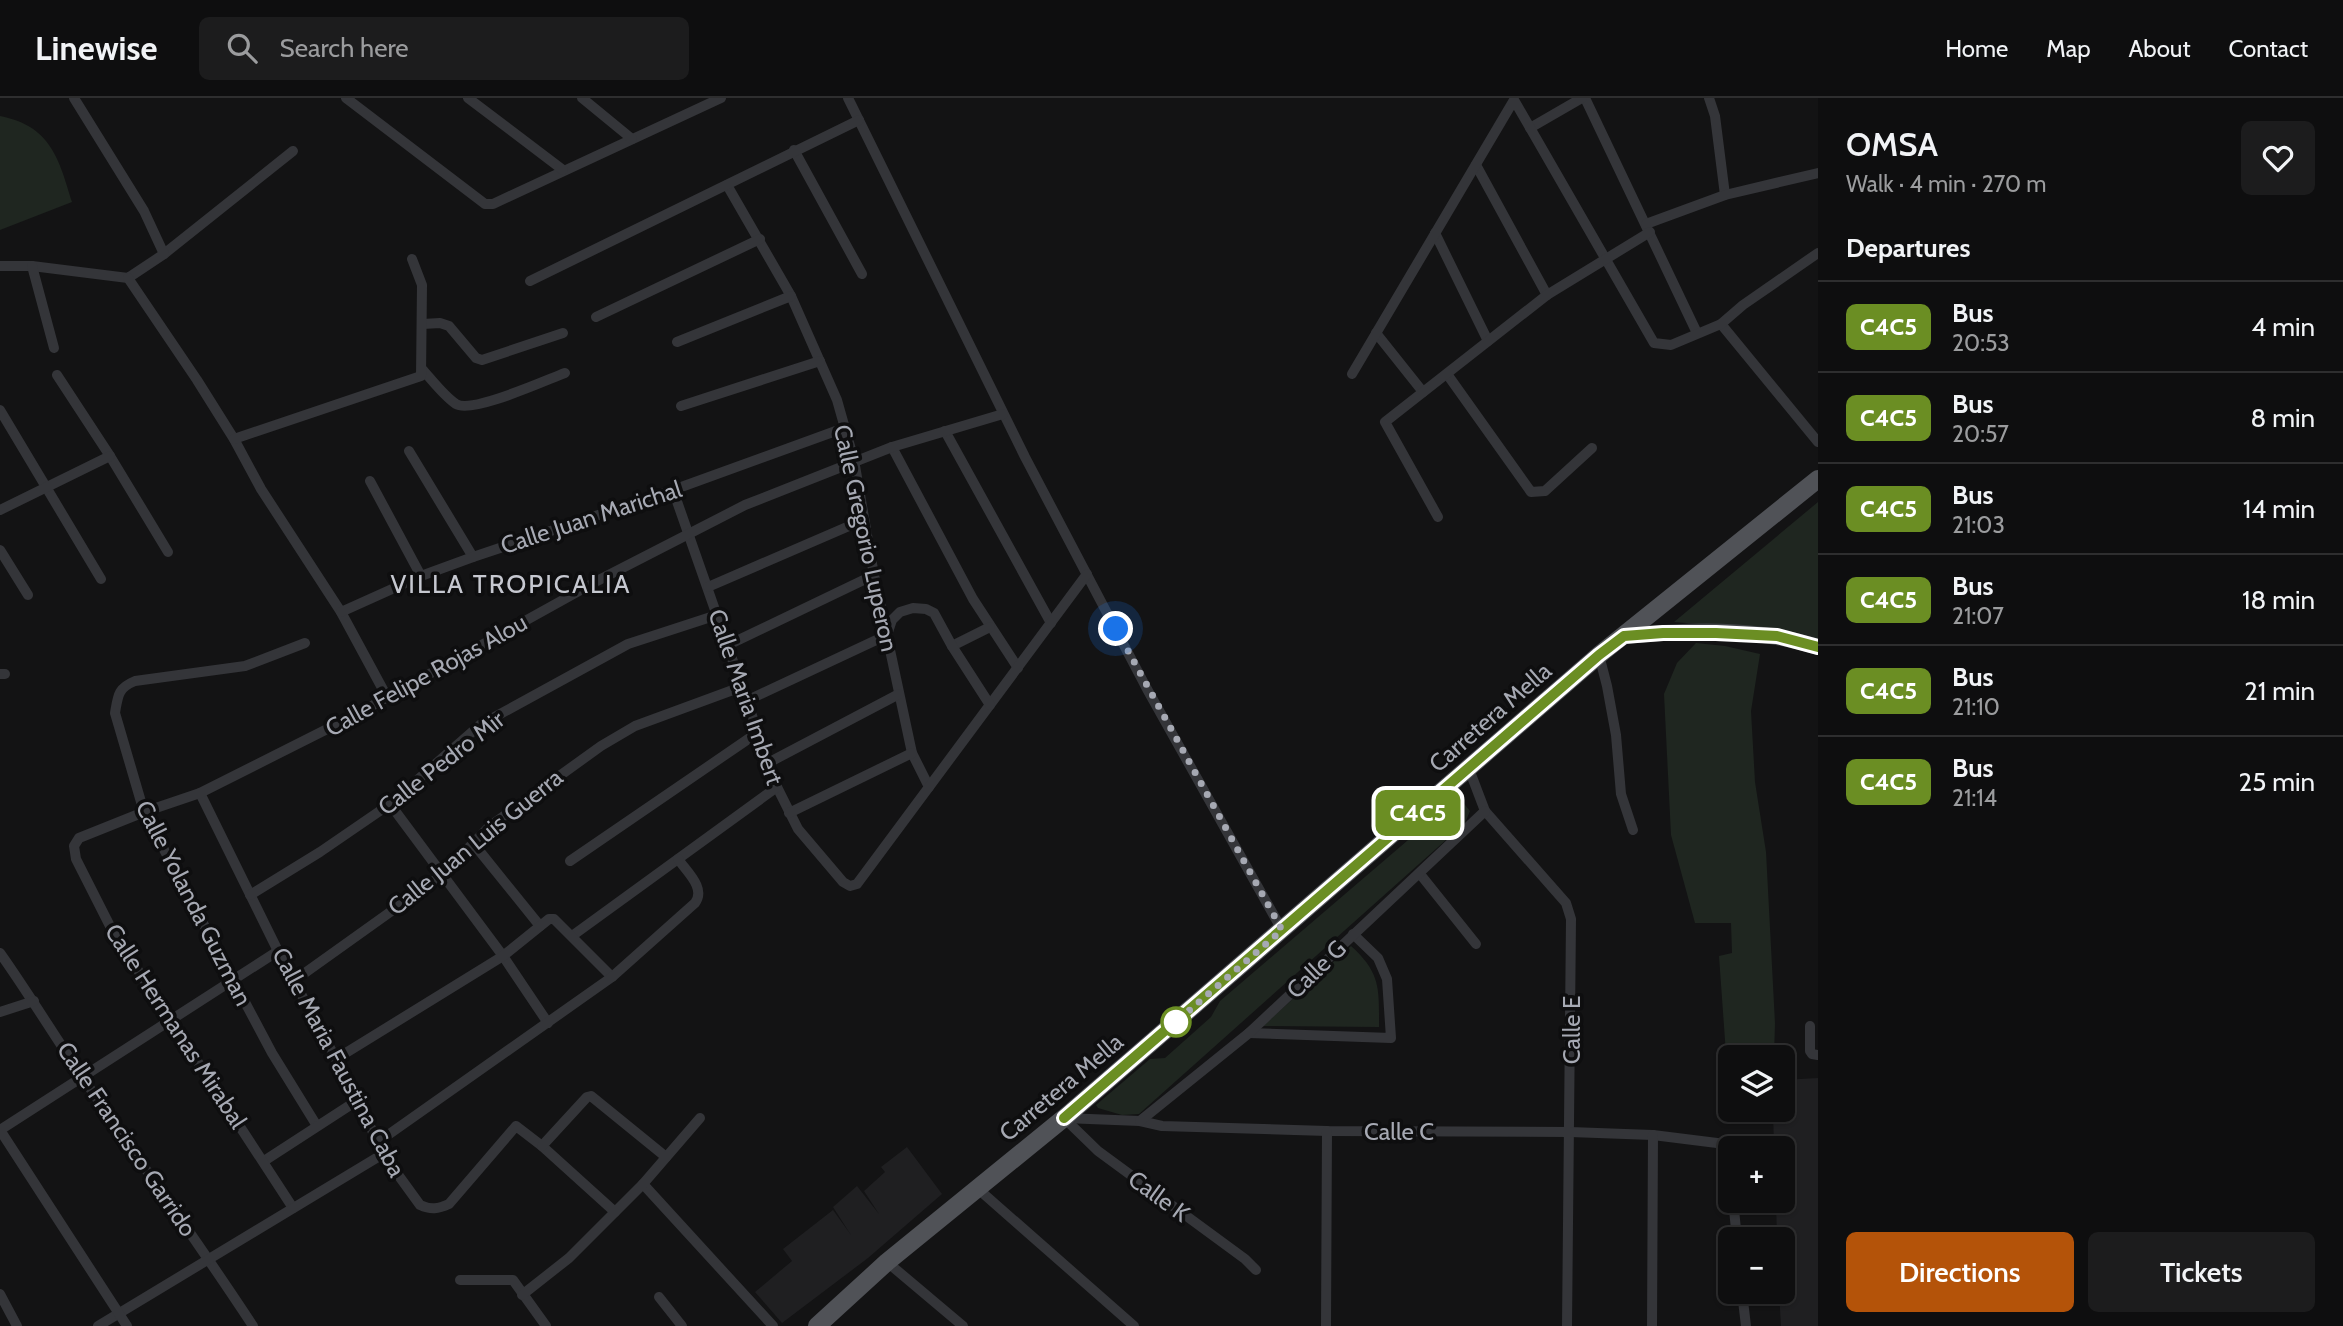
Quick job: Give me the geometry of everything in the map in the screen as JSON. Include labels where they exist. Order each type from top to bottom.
[{"type":"main road","name":"Carretera Mella","points":[[817,1326],[887,1262],[1064,1118],[1599,655],[1818,479]]},
{"type":"main road","points":[[1624,636],[1679,632],[1752,634],[1797,640],[1818,647]]},
{"type":"street","points":[[74,98],[144,211],[164,254]]},
{"type":"street","points":[[346,98],[485,204],[493,204],[713,100]]},
{"type":"street","points":[[468,98],[563,170]]},
{"type":"street","points":[[582,98],[632,139]]},
{"type":"street","points":[[848,98],[1003,414],[1147,689],[1282,930]]},
{"type":"street","points":[[1530,128],[1584,98],[1697,333]]},
{"type":"street","points":[[1709,98],[1715,116],[1725,195]]},
{"type":"street","points":[[1352,374],[1514,100],[1654,343],[1671,345],[1721,324],[1743,305],[1818,253]]},
{"type":"street","points":[[530,281],[859,120]]},
{"type":"street","points":[[794,150],[862,274]]},
{"type":"street","points":[[0,266],[32,266],[128,278],[153,264],[293,151]]},
{"type":"street","points":[[1476,165],[1547,295]]},
{"type":"street","points":[[1438,517],[1385,422],[1547,295],[1605,260],[1648,228],[1725,195],[1818,173]]},
{"type":"street","name":"Calle Gregorio Luperon","points":[[727,185],[791,296],[836,400],[855,460],[863,520],[912,753],[929,787]]},
{"type":"street","points":[[1435,233],[1489,341]]},
{"type":"street","points":[[596,317],[760,239]]},
{"type":"street","points":[[234,439],[421,376],[422,285],[412,259]]},
{"type":"street","points":[[32,266],[54,348]]},
{"type":"street","points":[[128,278],[197,380],[261,489],[341,612],[387,697]]},
{"type":"street","points":[[677,342],[791,296]]},
{"type":"street","points":[[423,324],[440,323],[449,326],[477,358],[482,360],[563,333]]},
{"type":"street","points":[[1721,324],[1818,442]]},
{"type":"street","points":[[1376,333],[1423,392]]},
{"type":"street","points":[[681,405],[820,361]]},
{"type":"street","points":[[422,369],[455,403],[464,407],[484,403],[565,373]]},
{"type":"street","points":[[1447,374],[1531,492],[1545,491],[1592,448]]},
{"type":"street","points":[[57,375],[168,552]]},
{"type":"street","points":[[0,410],[101,579]]},
{"type":"street","name":"Calle Felipe Rojas Alou","points":[[79,838],[200,793],[359,713],[688,533],[745,505],[855,460],[1003,414]]},
{"type":"street","name":"Calle Juan Marichal","points":[[341,612],[421,576],[844,428]]},
{"type":"street","points":[[945,431],[1051,623]]},
{"type":"street","points":[[892,447],[990,627],[1018,668]]},
{"type":"street","points":[[408,451],[473,557]]},
{"type":"street","points":[[0,510],[110,456]]},
{"type":"street","points":[[370,481],[421,576]]},
{"type":"street","name":"Calle Maria Imbert","points":[[673,490],[777,787],[798,829],[843,882],[850,886],[857,884],[929,787]]},
{"type":"street","points":[[708,587],[863,520]]},
{"type":"street","points":[[0,550],[28,595]]},
{"type":"street","points":[[929,787],[1087,574]]},
{"type":"street","points":[[728,645],[874,575]]},
{"type":"street","points":[[746,701],[887,635],[892,620],[900,612],[913,607],[926,608],[934,614],[990,705]]},
{"type":"street","name":"Calle Pedro Mir","points":[[250,895],[390,804],[480,725],[628,644],[717,615]]},
{"type":"street","points":[[952,646],[990,627]]},
{"type":"street","name":"Calle Yolanda Guzman","points":[[305,643],[245,666],[135,681],[124,686],[117,696],[115,713],[144,812],[272,1053],[317,1126]]},
{"type":"street","points":[[1599,655],[1608,686],[1616,735],[1621,794],[1633,830]]},
{"type":"street","name":"Calle Juan Luis Guerra","points":[[295,980],[442,875],[490,825],[601,746],[635,726],[741,687]]},
{"type":"street","points":[[768,763],[899,694]]},
{"type":"street","points":[[570,861],[757,733]]},
{"type":"street","points":[[789,813],[912,753]]},
{"type":"street","name":"Calle E","points":[[1469,769],[1485,811],[1566,903],[1572,919],[1567,1326]]},
{"type":"street","points":[[572,936],[777,787]]},
{"type":"street","name":"Calle Maria Faustina Caba","points":[[200,793],[278,951],[358,1100],[383,1154],[420,1205],[428,1209],[449,1205],[514,1127],[518,1127],[615,1212]]},
{"type":"street","points":[[390,804],[503,956],[548,1023]]},
{"type":"street","name":"Calle G","points":[[1140,1121],[1249,1033],[1485,811]]},
{"type":"street","name":"Calle Hermanas Mirabal","points":[[79,838],[74,846],[76,859],[113,932],[293,1208]]},
{"type":"street","points":[[473,843],[540,926]]},
{"type":"street","points":[[378,1142],[612,977],[700,897],[700,890],[678,859]]},
{"type":"street","points":[[1420,874],[1476,944]]},
{"type":"street","points":[[336,1059],[503,956],[549,919],[554,919],[612,977]]},
{"type":"street","points":[[1249,1033],[1391,1038],[1387,979],[1378,958],[1353,934]]},
{"type":"street","points":[[127,1326],[0,1130],[278,951]]},
{"type":"street","name":"Calle Francisco Garrido","points":[[0,953],[253,1326]]},
{"type":"street","points":[[0,1012],[34,1001]]},
{"type":"street","points":[[1810,1026],[1810,1051],[1818,1055]]},
{"type":"street","points":[[542,1146],[587,1097],[591,1096],[666,1157]]},
{"type":"street","points":[[264,1161],[358,1100]]},
{"type":"street","points":[[522,1295],[569,1258],[643,1184],[700,1118]]},
{"type":"street","name":"Calle C","points":[[1064,1118],[1140,1121],[1162,1126],[1326,1131],[1653,1135],[1718,1142]]},
{"type":"street","name":"Calle K","points":[[1064,1118],[1098,1151],[1256,1269]]},
{"type":"street","points":[[1326,1131],[1326,1326]]},
{"type":"street","points":[[1652,1326],[1653,1135]]},
{"type":"street","points":[[98,1326],[383,1154]]},
{"type":"street","points":[[643,1184],[773,1326]]},
{"type":"street","points":[[977,1188],[1134,1326]]},
{"type":"street","points":[[887,1262],[963,1326]]},
{"type":"street","points":[[460,1280],[510,1279],[546,1326]]},
{"type":"street","points":[[0,1294],[17,1326]]},
{"type":"street","points":[[659,1297],[682,1326]]},
{"type":"street","points":[[1743,1304],[1746,1326]]},
{"type":"shaded area","points":[[0,116],[17,121],[42,136],[57,159],[72,202],[0,230]]},
{"type":"shaded area","points":[[1818,502],[1818,639],[1795,632],[1674,622]]},
{"type":"shaded area","points":[[1696,643],[1760,654],[1751,711],[1755,782],[1766,852],[1774,1045],[1725,1045],[1719,956],[1732,953],[1731,923],[1695,923],[1671,835],[1664,694],[1677,663]]},
{"type":"shaded area","points":[[1456,799],[1461,800],[1470,811],[1465,823],[1139,1114],[1122,1115],[1098,1108],[1096,1105],[1150,1059],[1165,1058],[1211,1017],[1220,1001]]},
{"type":"shaded area","points":[[1351,946],[1373,973],[1378,992],[1379,1027],[1263,1026]]},
{"type":"shaded area","points":[[1818,1078],[1818,1326],[1781,1326],[1780,1304],[1795,1304],[1795,1227],[1777,1227],[1776,1213],[1795,1213],[1795,1136],[1774,1136],[1773,1122],[1795,1122],[1795,1079]]},
{"type":"shaded area","points":[[907,1147],[942,1194],[868,1258],[782,1323],[755,1292],[792,1261],[783,1249],[833,1210],[851,1235],[833,1207],[857,1186],[879,1214],[864,1191],[885,1172],[881,1167]]},
{"type":"bus line","name":"C4C5","points":[[1064,1118],[1624,636],[1679,632],[1752,634],[1777,636],[1818,647]]},
{"type":"district","name":"VILLA TROPICALIA","points":[[511,584]]},
{"type":"route","points":[[1116,629],[1282,930],[1168,1029],[1176,1022]]}]
